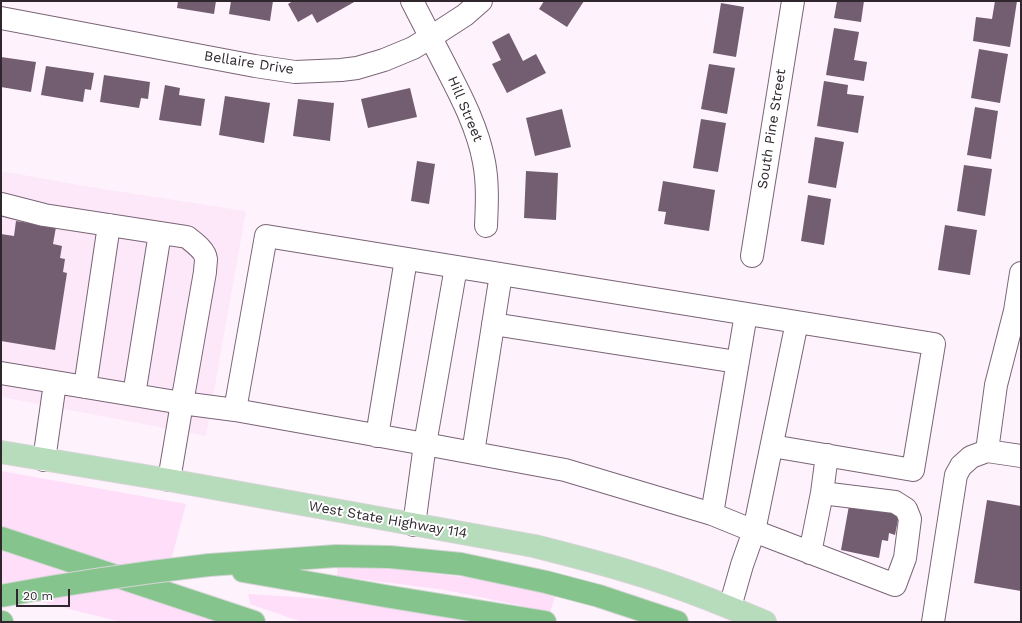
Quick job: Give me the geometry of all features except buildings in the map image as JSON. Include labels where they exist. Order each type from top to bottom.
[{"type":"highway","points":[[1,538],[254,622]]},
{"type":"highway","points":[[1,596],[60,585],[209,565],[336,556],[390,556],[461,564],[546,582],[599,596],[677,622]]},
{"type":"highway","points":[[209,565],[545,622]]},
{"type":"main road","name":"West State Highway 114","points":[[1,452],[169,480],[534,546],[641,575],[730,607],[765,622]]},
{"type":"street","name":"Hill Street","points":[[412,1],[458,90],[479,141],[484,161],[486,180],[486,226]]},
{"type":"street","name":"Bellaire Drive","points":[[1,18],[254,66],[295,72],[357,68],[384,60],[414,48],[465,15],[481,1]]},
{"type":"street","name":"South Pine Street","points":[[752,256],[793,1]]},
{"type":"street","points":[[1,204],[44,215],[187,237],[206,257],[205,272],[169,480]]},
{"type":"street","points":[[85,388],[109,225]]},
{"type":"street","points":[[134,396],[160,233]]},
{"type":"street","points":[[235,410],[266,236],[934,344],[913,470],[772,446]]},
{"type":"street","points":[[377,436],[406,259]]},
{"type":"street","points":[[414,525],[425,444],[456,267]]},
{"type":"street","points":[[987,451],[996,385],[1015,334],[1015,311],[1021,273]]},
{"type":"street","points":[[474,453],[501,274]]},
{"type":"street","points":[[712,514],[746,314]]},
{"type":"street","points":[[730,607],[742,565],[754,531],[797,322]]},
{"type":"street","points":[[493,324],[737,362]]},
{"type":"street","points":[[1,373],[134,396],[235,410],[564,470],[712,514],[895,585],[905,558],[910,519],[906,509],[894,502],[822,493]]},
{"type":"street","points":[[44,460],[55,383]]},
{"type":"street","points":[[933,622],[956,475],[961,466],[971,457],[987,451],[1021,456]]},
{"type":"street","points":[[810,553],[822,493],[827,455]]},
{"type":"shaded area","points":[[1,171],[84,186],[246,211],[206,436],[1,397]]},
{"type":"shaded area","points":[[1,471],[186,504],[165,583],[1,526]]},
{"type":"shaded area","points":[[1,550],[219,622],[121,622],[1,592]]},
{"type":"shaded area","points":[[338,566],[392,569],[508,582],[556,594],[550,612],[445,590],[337,576]]},
{"type":"shaded area","points":[[248,594],[345,600],[435,610],[495,622],[302,622],[250,604]]}]
